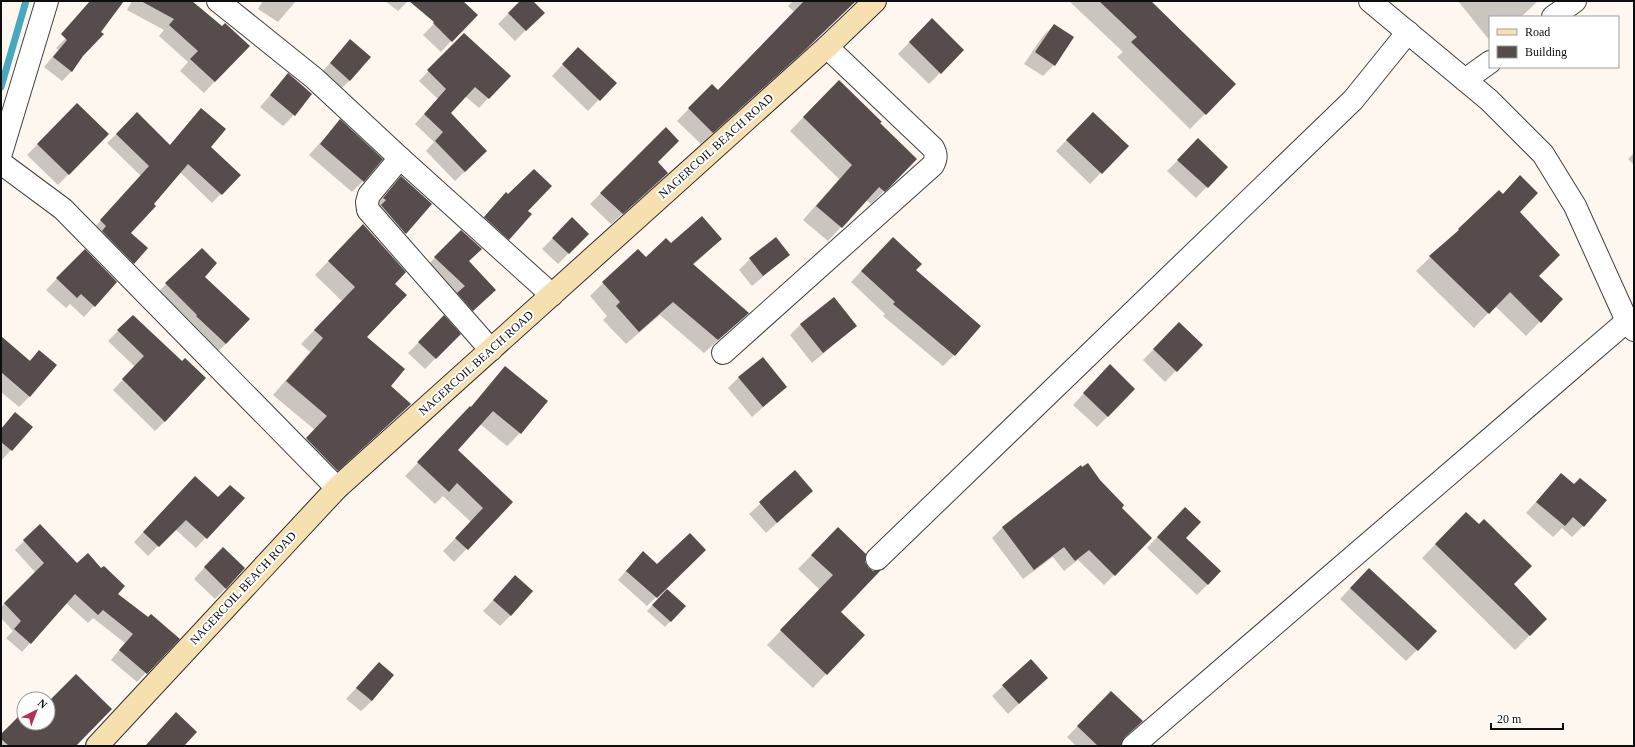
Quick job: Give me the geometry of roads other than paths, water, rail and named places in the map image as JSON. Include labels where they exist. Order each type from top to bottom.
[{"type":"main road","name":"NAGERCOIL BEACH ROAD","points":[[97,746],[337,488],[552,295],[875,1]]},
{"type":"street","points":[[1,153],[47,1]]},
{"type":"street","points":[[218,1],[314,78],[552,295]]},
{"type":"street","points":[[1133,746],[1630,326],[1575,206],[1543,154],[1489,100],[1370,1]]},
{"type":"street","points":[[1554,16],[1575,1]]},
{"type":"street","points":[[877,559],[1353,100],[1408,32]]},
{"type":"street","points":[[723,352],[933,165],[936,160],[936,154],[933,148],[827,46]]},
{"type":"street","points":[[1465,80],[1489,63]]},
{"type":"street","points":[[400,158],[369,195],[366,202],[368,210],[490,350]]},
{"type":"street","points":[[1,163],[63,210],[337,488]]},
{"type":"waterway","points":[[1,87],[26,1]]}]
